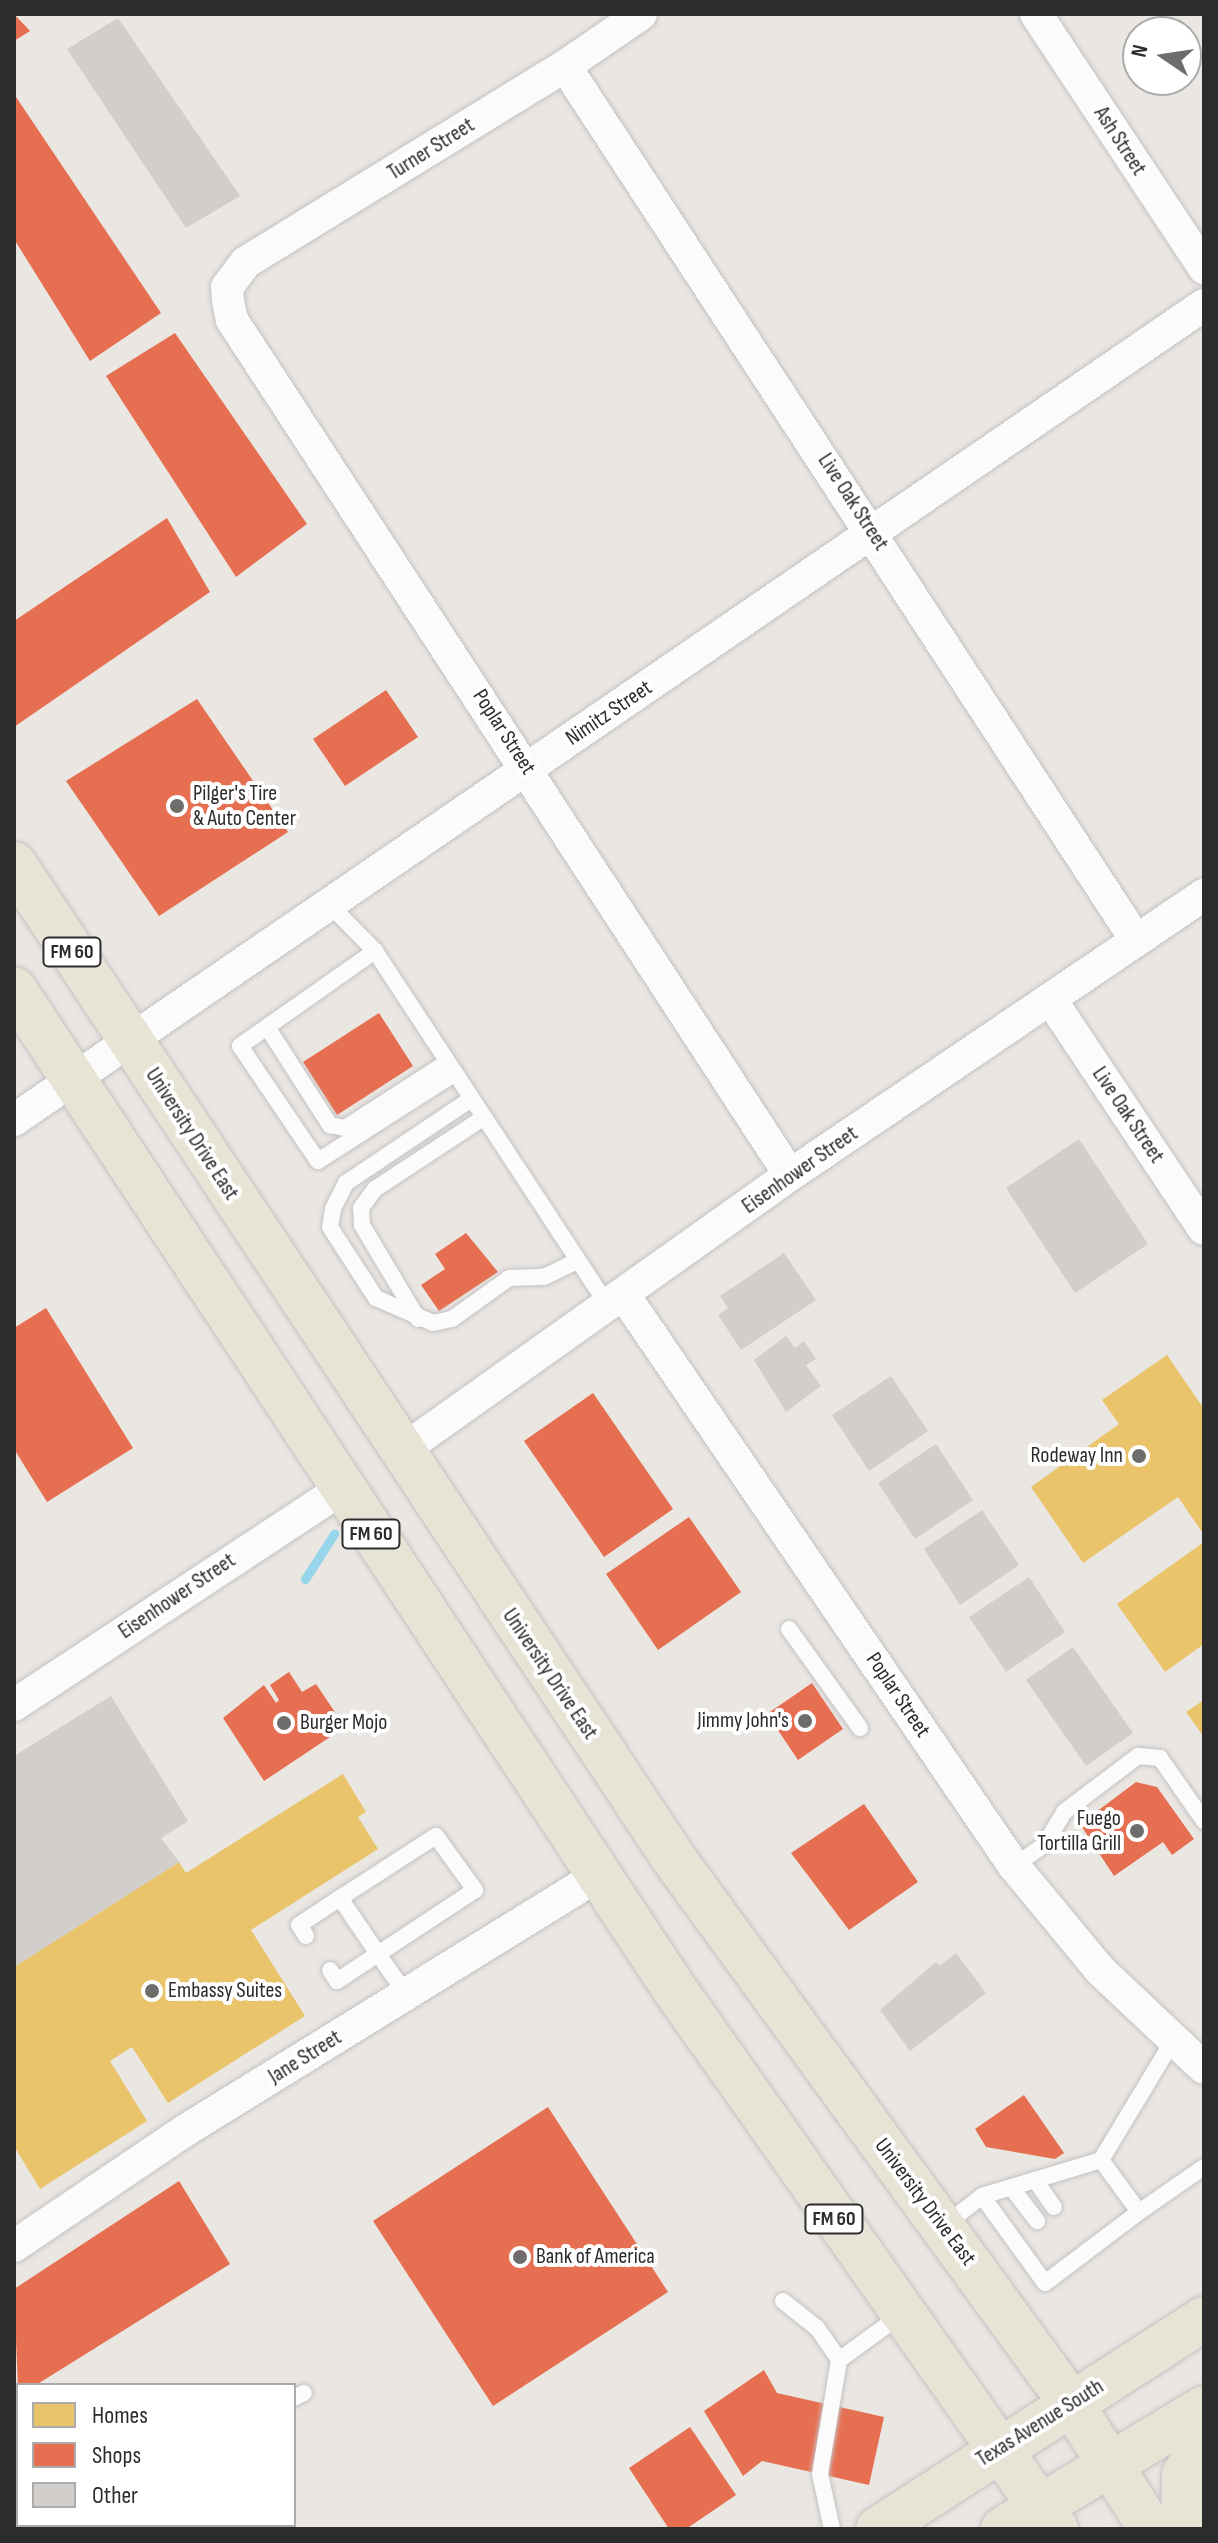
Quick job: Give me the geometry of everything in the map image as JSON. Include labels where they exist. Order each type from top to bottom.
[{"type":"main road","name":"University Drive East","points":[[14,864],[400,1452],[674,1859],[1071,2403],[1111,2466]]},
{"type":"main road","name":"FM 60","points":[[14,989],[341,1489],[600,1874],[901,2315],[1048,2517]]},
{"type":"main road","name":"Texas Avenue South","points":[[878,2529],[1000,2447],[1204,2319]]},
{"type":"main road","points":[[1003,2529],[1048,2517],[1111,2466],[1204,2408]]},
{"type":"main road","points":[[1183,2529],[1184,2475],[1204,2441]]},
{"type":"main road","name":"FM 60","points":[[1111,2466],[1151,2529]]},
{"type":"street","name":"Turner Street","points":[[227,287],[246,262],[565,66],[641,14]]},
{"type":"street","name":"Ash Street","points":[[1036,14],[1204,268]]},
{"type":"street","name":"Live Oak Street","points":[[565,66],[875,534],[1136,940]]},
{"type":"street","name":"Poplar Street","points":[[227,287],[232,320],[528,768],[790,1175]]},
{"type":"street","name":"Nimitz Street","points":[[14,1120],[875,534],[1204,305]]},
{"type":"street","name":"Eisenhower Street","points":[[400,1452],[790,1175],[1204,895]]},
{"type":"street","name":"Live Oak Street","points":[[1051,1000],[1204,1229]]},
{"type":"street","name":"Poplar Street","points":[[616,1300],[1014,1866],[1101,1971],[1204,2068]]},
{"type":"street","name":"Eisenhower Street","points":[[14,1705],[341,1489]]},
{"type":"street","name":"Jane Street","points":[[16,2241],[186,2130],[600,1874]]},
{"type":"lane","points":[[330,905],[375,951],[577,1261],[616,1300]]},
{"type":"lane","points":[[375,951],[240,1046],[318,1161],[450,1068]]},
{"type":"lane","points":[[267,1027],[330,1125],[345,1128],[450,1068]]},
{"type":"lane","points":[[471,1099],[346,1183],[333,1209],[330,1227],[376,1298],[419,1320],[452,1319],[509,1278],[544,1277],[577,1261]]},
{"type":"lane","points":[[419,1320],[362,1225],[361,1208],[375,1189],[483,1118]]},
{"type":"lane","points":[[789,1629],[860,1728]]},
{"type":"lane","points":[[1014,1866],[1045,1844],[1064,1812],[1138,1756],[1160,1758],[1204,1821]]},
{"type":"lane","points":[[306,1936],[299,1925],[436,1836],[475,1890],[337,1981],[330,1970]]},
{"type":"lane","points":[[340,1898],[406,1994]]},
{"type":"lane","points":[[943,2226],[982,2196],[1101,2160],[1174,2039]]},
{"type":"lane","points":[[1101,2160],[1139,2212]]},
{"type":"lane","points":[[982,2196],[1045,2283],[1086,2250],[1204,2167]]},
{"type":"lane","points":[[1035,2180],[1054,2207]]},
{"type":"lane","points":[[1011,2187],[1037,2221]]},
{"type":"lane","points":[[783,2301],[817,2328],[839,2360],[820,2474],[832,2529]]},
{"type":"lane","points":[[839,2360],[901,2315]]},
{"type":"building: Homes","name":"Rodeway Inn","points":[[1167,1355],[1204,1409],[1204,1535],[1178,1497],[1083,1563],[1031,1487],[1119,1424],[1102,1400]]},
{"type":"building: Homes","points":[[1204,1542],[1204,1644],[1165,1672],[1117,1604]]},
{"type":"building: Homes","points":[[1204,1700],[1204,1737],[1186,1712]]},
{"type":"building: Homes","name":"Embassy Suites","points":[[343,1774],[366,1812],[358,1817],[378,1849],[251,1930],[305,2016],[168,2103],[132,2047],[110,2061],[147,2121],[40,2189],[14,2146],[14,1967],[179,1862],[186,1873]]},
{"type":"building: Shops","points":[[14,14],[30,31],[14,41]]},
{"type":"building: Shops","points":[[14,94],[161,313],[90,361],[14,239]]},
{"type":"building: Shops","points":[[175,333],[307,524],[236,577],[106,376]]},
{"type":"building: Shops","points":[[167,518],[210,592],[14,727],[14,621]]},
{"type":"building: Shops","points":[[386,690],[418,737],[345,786],[313,739]]},
{"type":"building: Shops","name":"Pilger's Tire & Auto Center","points":[[197,699],[288,832],[159,916],[66,781]]},
{"type":"building: Shops","points":[[379,1013],[413,1066],[337,1115],[303,1062]]},
{"type":"building: Shops","points":[[466,1233],[498,1272],[439,1311],[421,1285],[445,1269],[435,1254]]},
{"type":"building: Shops","points":[[46,1308],[133,1448],[47,1502],[14,1449],[14,1328]]},
{"type":"building: Shops","points":[[593,1393],[673,1509],[604,1557],[524,1441]]},
{"type":"building: Shops","points":[[689,1517],[741,1592],[658,1650],[606,1574]]},
{"type":"building: Shops","name":"Burger Mojo","points":[[289,1672],[302,1692],[316,1684],[345,1727],[264,1781],[223,1718],[264,1685],[276,1703],[279,1700],[270,1685]]},
{"type":"building: Shops","name":"Jimmy John's","points":[[812,1683],[843,1729],[798,1760],[767,1714]]},
{"type":"building: Shops","name":"Fuego Tortilla Grill","points":[[1136,1782],[1157,1787],[1194,1839],[1172,1855],[1163,1842],[1114,1876],[1080,1824]]},
{"type":"building: Shops","points":[[864,1804],[918,1882],[849,1930],[791,1853]]},
{"type":"building: Shops","points":[[1024,2095],[1064,2153],[1055,2159],[986,2147],[975,2129]]},
{"type":"building: Shops","name":"Bank of America","points":[[548,2107],[668,2292],[493,2406],[373,2221]]},
{"type":"building: Shops","points":[[179,2181],[230,2264],[39,2383],[18,2383],[14,2289]]},
{"type":"building: Shops","points":[[764,2370],[777,2393],[884,2417],[869,2485],[762,2461],[743,2476],[704,2411]]},
{"type":"building: Shops","points":[[690,2427],[736,2495],[686,2529],[669,2529],[629,2468]]},
{"type":"building: Other","points":[[118,18],[240,196],[186,228],[67,49]]},
{"type":"building: Other","points":[[1079,1139],[1148,1244],[1075,1293],[1006,1188]]},
{"type":"building: Other","points":[[784,1253],[816,1300],[741,1350],[718,1315],[728,1308],[720,1296]]},
{"type":"building: Other","points":[[786,1336],[795,1348],[804,1341],[816,1359],[806,1365],[821,1386],[786,1412],[754,1360]]},
{"type":"building: Other","points":[[891,1376],[928,1431],[869,1471],[832,1415]]},
{"type":"building: Other","points":[[936,1444],[973,1500],[915,1539],[878,1483]]},
{"type":"building: Other","points":[[982,1510],[1019,1565],[960,1605],[924,1549]]},
{"type":"building: Other","points":[[1029,1577],[1065,1632],[1006,1672],[969,1617]]},
{"type":"building: Other","points":[[1073,1647],[1133,1733],[1086,1766],[1026,1680]]},
{"type":"building: Other","points":[[111,1696],[188,1821],[161,1838],[179,1862],[14,1967],[14,1756]]},
{"type":"building: Other","points":[[956,1953],[986,1993],[910,2051],[880,2010],[936,1962],[939,1966]]},
{"type":"waterway","points":[[305,1579],[334,1534]]},
{"type":"place","name":"Pilger's Tire & Auto Center","points":[[177,806]]},
{"type":"place","name":"Rodeway Inn","points":[[1139,1456]]},
{"type":"place","name":"Jimmy John's","points":[[805,1721]]},
{"type":"place","name":"Burger Mojo","points":[[284,1723]]},
{"type":"place","name":"Fuego Tortilla Grill","points":[[1137,1831]]},
{"type":"place","name":"Embassy Suites","points":[[152,1991]]},
{"type":"place","name":"Bank of America","points":[[520,2257]]}]
